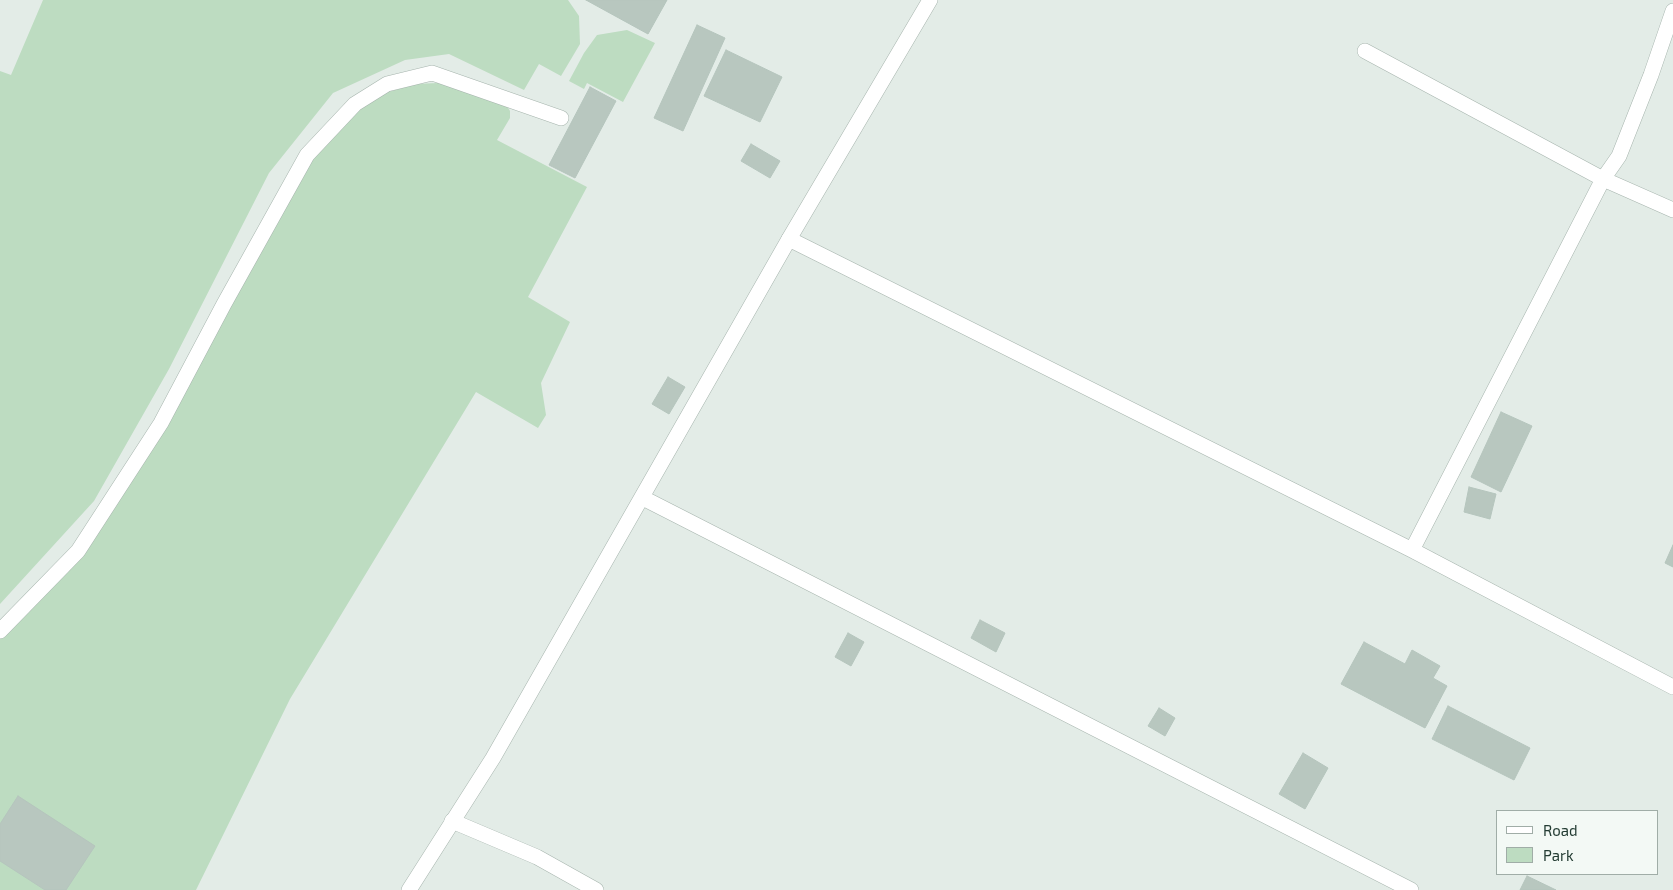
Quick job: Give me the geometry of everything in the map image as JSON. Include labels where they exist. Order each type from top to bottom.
[{"type":"street","points":[[409,890],[493,758],[790,239],[930,0]]},
{"type":"street","points":[[1412,550],[1603,178],[1619,156],[1673,11]]},
{"type":"street","points":[[1365,51],[1603,178],[1673,210]]},
{"type":"street","points":[[0,631],[78,551],[161,423],[224,304],[307,155],[354,104],[387,84],[432,72],[561,118]]},
{"type":"street","points":[[790,239],[1412,550],[1673,687]]},
{"type":"street","points":[[643,498],[1411,890]]},
{"type":"street","points":[[452,821],[537,857],[596,890]]},
{"type":"green space","points":[[43,0],[568,0],[579,16],[580,44],[561,76],[539,64],[524,90],[449,54],[405,60],[333,93],[269,173],[169,369],[94,501],[0,604],[0,71],[11,75]]},
{"type":"green space","points":[[627,30],[655,43],[623,102],[587,83],[584,89],[569,81],[584,53],[597,35]]},
{"type":"green space","points":[[438,83],[469,91],[507,106],[510,111],[510,118],[497,140],[587,187],[528,297],[570,322],[541,383],[546,415],[538,428],[476,392],[290,699],[196,890],[0,890],[0,636],[84,552],[311,160],[349,116],[388,92],[415,84]]},
{"type":"building","points":[[586,0],[667,0],[648,34]]},
{"type":"building","points":[[697,25],[725,38],[683,131],[654,118]]},
{"type":"building","points":[[726,50],[782,77],[760,122],[704,96]]},
{"type":"building","points":[[590,87],[616,101],[575,178],[549,165]]},
{"type":"building","points":[[751,144],[780,161],[770,178],[741,161]]},
{"type":"building","points":[[668,377],[685,387],[669,414],[652,404]]},
{"type":"building","points":[[1501,412],[1532,426],[1501,492],[1471,477]]},
{"type":"building","points":[[1469,487],[1496,494],[1490,519],[1464,512]]},
{"type":"building","points":[[1673,545],[1673,567],[1665,563]]},
{"type":"building","points":[[980,620],[1005,633],[996,652],[971,638]]},
{"type":"building","points":[[848,633],[864,642],[851,666],[835,657]]},
{"type":"building","points":[[1364,642],[1405,664],[1412,650],[1440,666],[1433,678],[1447,686],[1425,728],[1341,684]]},
{"type":"building","points":[[1448,706],[1530,748],[1514,780],[1432,739]]},
{"type":"building","points":[[1159,708],[1175,718],[1165,736],[1148,726]]},
{"type":"building","points":[[1303,753],[1328,768],[1305,809],[1279,794]]},
{"type":"building","points":[[18,796],[95,846],[66,890],[45,890],[0,861],[0,824]]},
{"type":"building","points":[[1527,876],[1556,890],[1520,890]]}]
